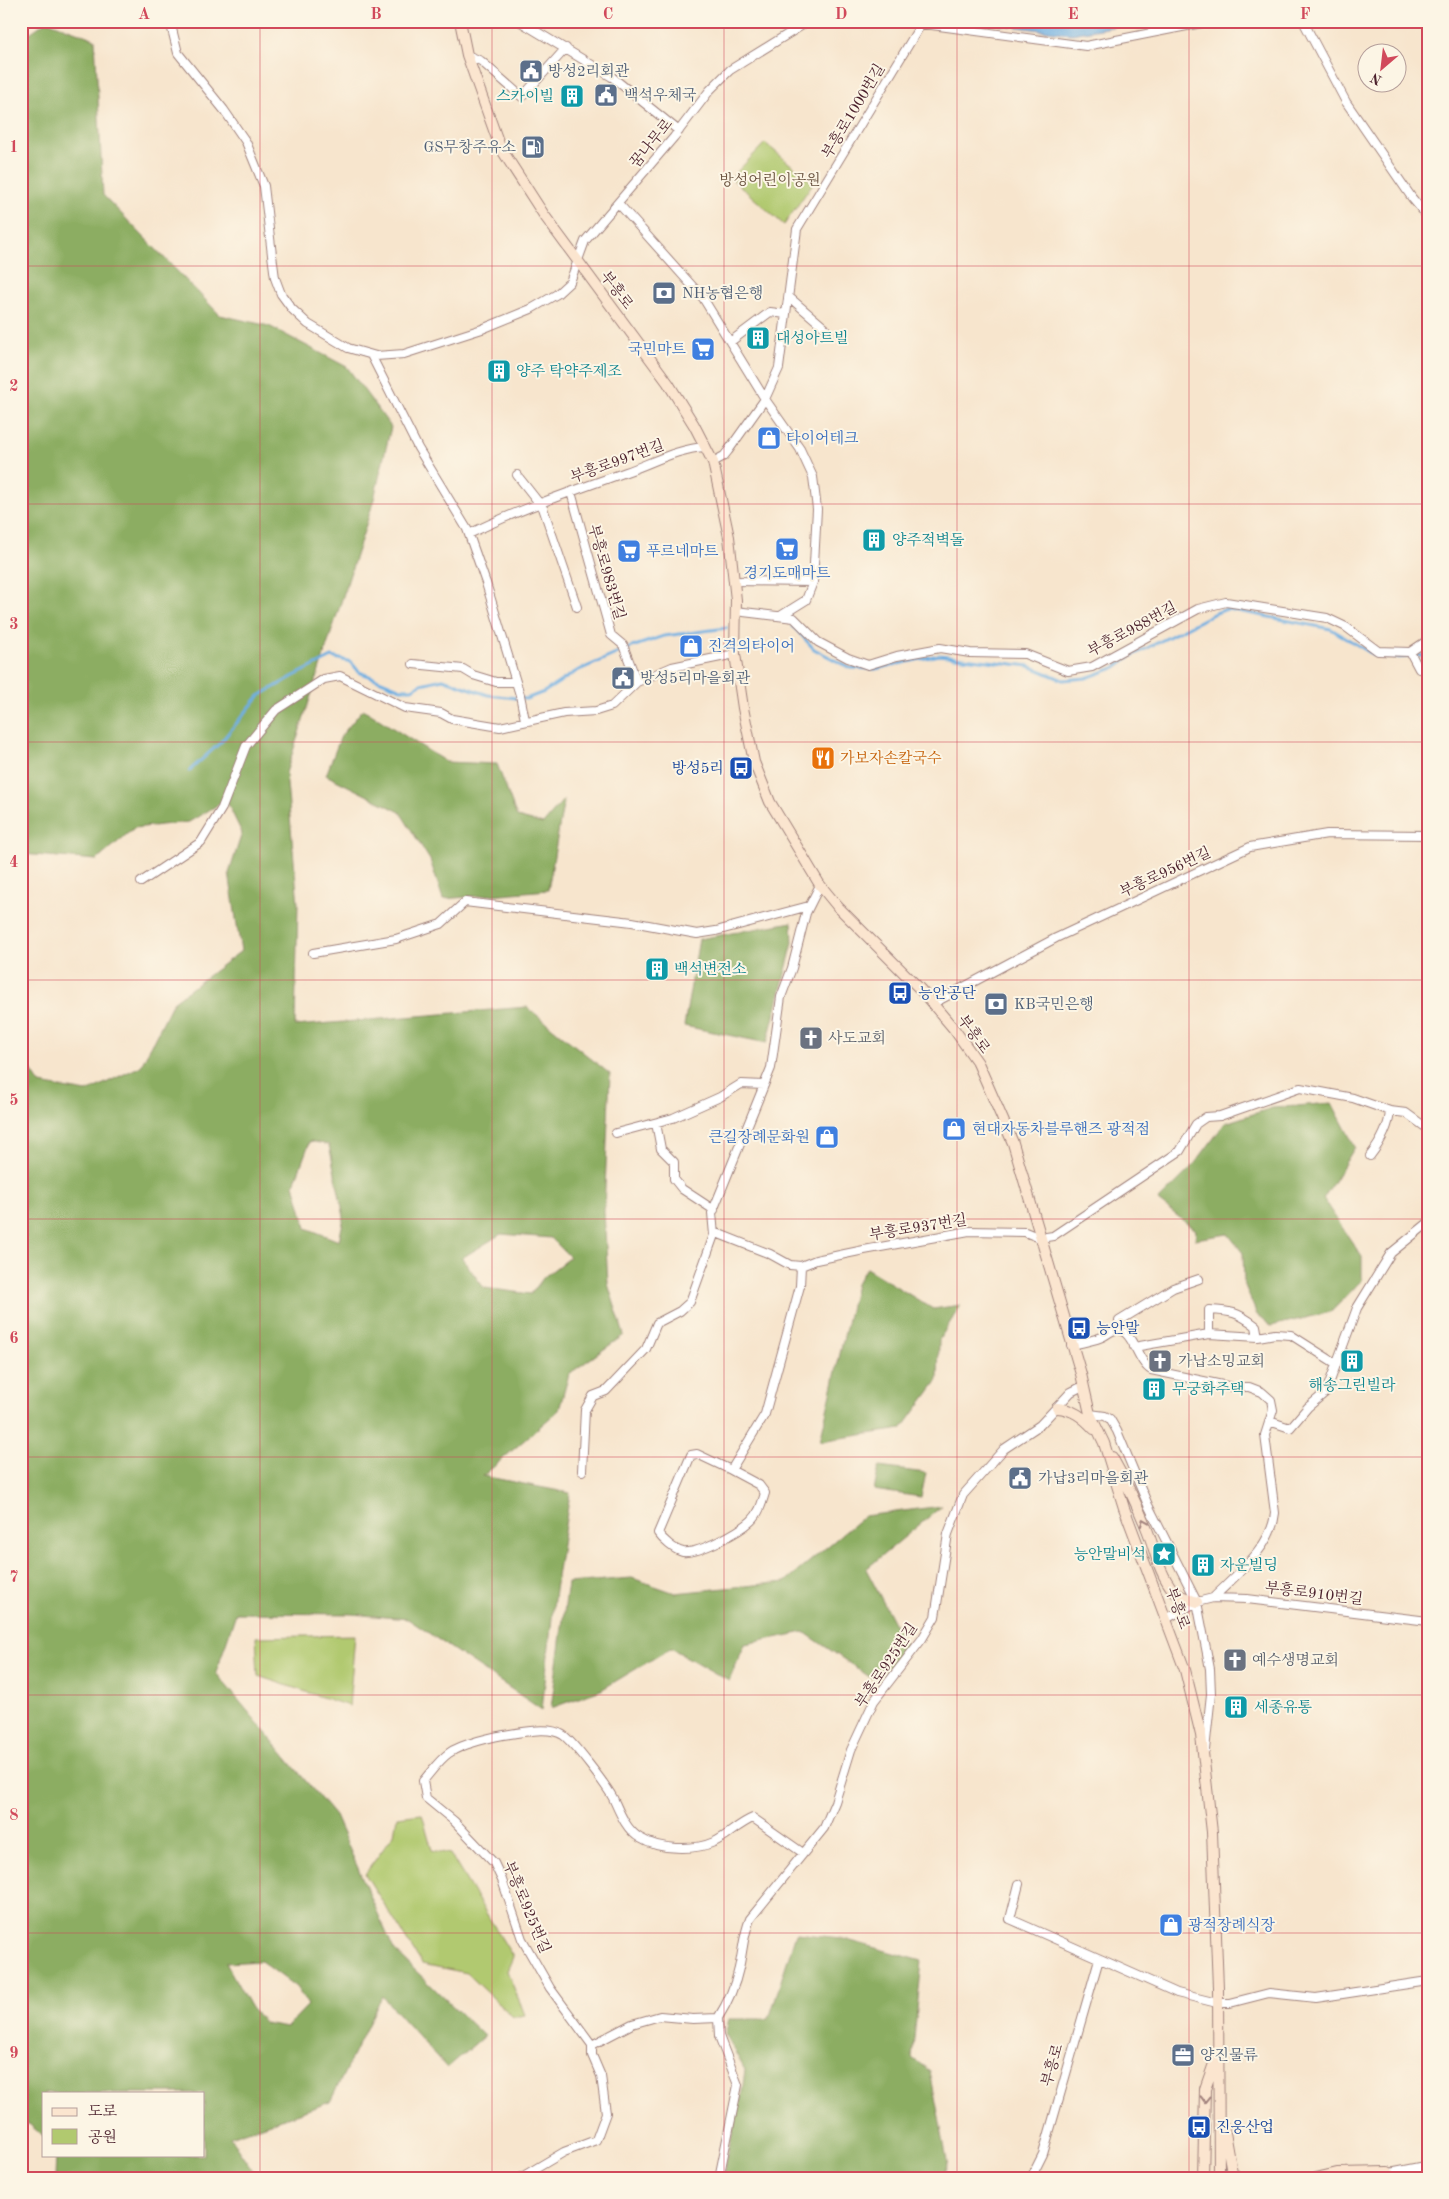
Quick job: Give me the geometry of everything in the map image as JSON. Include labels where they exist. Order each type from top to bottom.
[{"type":"main road","name":"부흥로","points":[[460,21],[467,55],[500,147],[539,209],[653,360],[706,447],[713,462],[729,537],[735,611],[735,654],[750,744],[759,777],[770,802],[820,885],[838,907],[954,1029],[978,1063],[1013,1143],[1081,1374],[1090,1414],[1101,1438],[1124,1508],[1185,1670],[1200,1735],[1212,1832],[1220,2110],[1219,2178]]},
{"type":"main road","points":[[1057,1408],[1068,1408],[1077,1413],[1101,1438],[1131,1490],[1147,1529],[1154,1555],[1168,1582],[1174,1592],[1197,1602]]},
{"type":"main road","points":[[1203,2178],[1205,2089],[1218,2052]]},
{"type":"main road","points":[[1220,2110],[1232,2172],[1238,2178]]},
{"type":"main road","points":[[1205,2148],[1219,2178]]},
{"type":"main road","points":[[1316,2178],[1337,2173],[1388,2172]]},
{"type":"street","name":"꿈나무로","points":[[170,21],[178,53],[224,110],[246,142],[264,186],[275,278],[281,294],[292,309],[308,324],[348,348],[371,355],[404,354],[482,328],[531,309],[550,299],[570,282],[585,241],[679,131],[710,90],[730,70],[809,21]]},
{"type":"street","points":[[519,21],[612,77],[679,131]]},
{"type":"street","points":[[902,21],[1086,46],[1212,21]]},
{"type":"street","points":[[1303,21],[1346,102],[1412,198],[1428,216]]},
{"type":"street","name":"부흥로1000번길","points":[[713,462],[724,456],[765,399],[779,368],[797,229],[922,23]]},
{"type":"street","points":[[467,55],[480,61],[522,97],[566,48]]},
{"type":"street","points":[[618,203],[702,298],[765,399],[800,448],[813,477],[817,509],[813,582],[806,600],[782,615]]},
{"type":"street","points":[[789,297],[825,328]]},
{"type":"street","points":[[730,342],[770,312],[786,314]]},
{"type":"street","points":[[371,355],[438,483],[469,534],[486,582],[520,695],[525,720]]},
{"type":"street","name":"부흥로997번길","points":[[469,534],[571,492],[693,448],[706,447]]},
{"type":"street","points":[[517,475],[543,508],[554,535],[577,607]]},
{"type":"street","name":"부흥로983번길","points":[[571,492],[611,635],[623,645],[636,682]]},
{"type":"street","points":[[733,581],[813,582]]},
{"type":"street","name":"부흥로988번길","points":[[735,611],[782,615],[794,618],[818,642],[868,665],[897,656],[940,648],[970,652],[1025,654],[1068,671],[1092,667],[1198,609],[1226,602],[1327,618],[1346,627],[1378,650],[1410,652]]},
{"type":"street","points":[[1419,669],[1410,652],[1428,640]]},
{"type":"street","points":[[141,882],[202,842],[222,808],[246,746],[276,710],[324,679],[340,676],[405,708],[441,713],[452,719],[500,727],[564,713],[594,712],[612,706],[636,682],[672,668],[735,654]]},
{"type":"street","points":[[413,664],[462,669],[496,682],[516,682]]},
{"type":"street","name":"부흥로956번길","points":[[932,1004],[1056,938],[1250,847],[1328,834],[1428,835]]},
{"type":"street","points":[[582,1471],[585,1410],[593,1396],[606,1390],[646,1349],[657,1323],[680,1311],[690,1302],[714,1232],[714,1210],[771,1068],[781,997],[809,906],[820,885]]},
{"type":"street","points":[[313,953],[396,939],[441,924],[465,902],[632,922],[697,934],[716,931],[809,906]]},
{"type":"street","points":[[616,1134],[656,1123],[720,1097],[741,1084],[764,1085]]},
{"type":"street","points":[[1040,1238],[1053,1236],[1158,1168],[1180,1151],[1196,1124],[1206,1117],[1220,1116],[1300,1088],[1354,1098],[1390,1111],[1406,1113],[1428,1129]]},
{"type":"street","points":[[1370,1156],[1378,1146],[1389,1122],[1390,1111]]},
{"type":"street","points":[[656,1123],[661,1149],[674,1162],[674,1179],[682,1190],[714,1210]]},
{"type":"street","points":[[1269,1421],[1290,1428],[1308,1406],[1326,1392],[1335,1363],[1357,1308],[1391,1253],[1428,1223]]},
{"type":"street","name":"부흥로937번길","points":[[801,1266],[816,1260],[864,1250],[969,1231],[1025,1232],[1040,1238]]},
{"type":"street","points":[[714,1232],[770,1254],[790,1265],[801,1266],[800,1286],[765,1414],[731,1470]]},
{"type":"street","points":[[1118,1330],[1119,1321],[1173,1288],[1199,1279]]},
{"type":"street","points":[[1209,1334],[1209,1310],[1227,1311],[1241,1314],[1256,1326],[1258,1337]]},
{"type":"street","points":[[1071,1344],[1102,1337],[1118,1330],[1124,1332],[1144,1367],[1158,1373],[1232,1387],[1249,1387],[1262,1392],[1273,1404],[1265,1441],[1275,1513],[1274,1524],[1261,1547],[1213,1598]]},
{"type":"street","points":[[1134,1347],[1209,1334],[1258,1337],[1275,1334],[1291,1335],[1335,1363]]},
{"type":"street","name":"부흥로925번길","points":[[718,2018],[731,1996],[739,1967],[744,1934],[750,1919],[824,1828],[851,1750],[874,1701],[922,1639],[934,1617],[948,1534],[963,1495],[1004,1449],[1040,1425],[1071,1392],[1083,1386]]},
{"type":"street","points":[[1090,1414],[1105,1416],[1110,1419],[1117,1431],[1148,1505],[1197,1602],[1210,1668],[1211,1694],[1204,1761]]},
{"type":"street","points":[[697,1454],[731,1470],[759,1485],[765,1493],[759,1510],[752,1520],[732,1534],[691,1551],[682,1552],[663,1540],[658,1533],[691,1455],[697,1454]]},
{"type":"street","name":"부흥로910번길","points":[[1166,1619],[1197,1602],[1213,1598],[1247,1599],[1428,1621]]},
{"type":"street","name":"부흥로925번길","points":[[520,2178],[564,2152],[596,2140],[606,2113],[601,2076],[592,2055],[592,2046],[550,1988],[522,1939],[502,1880],[494,1863],[454,1821],[426,1798],[423,1780],[449,1752],[507,1734],[543,1730],[563,1735],[596,1772],[613,1798],[619,1814],[639,1838],[663,1846],[697,1848],[715,1842],[742,1822],[753,1818],[803,1853]]},
{"type":"street","points":[[1019,1884],[1010,1919],[1177,1993],[1217,2003],[1230,2003],[1268,1993],[1316,1998],[1428,1981]]},
{"type":"street","name":"부흥로","points":[[1031,2178],[1043,2154],[1099,1959]]},
{"type":"street","points":[[592,2046],[632,2024],[660,2016],[693,2020],[718,2018],[719,2036],[738,2085],[719,2178]]},
{"type":"street","points":[[1366,2178],[1388,2172],[1428,2166]]},
{"type":"green space","points":[[47,21],[95,39],[103,195],[220,315],[269,326],[347,367],[391,427],[373,503],[286,773],[298,904],[295,1026],[527,1007],[610,1074],[604,1211],[608,1284],[624,1335],[569,1374],[559,1410],[483,1476],[570,1493],[555,1590],[542,1710],[408,1619],[352,1614],[236,1613],[216,1673],[335,1816],[394,1950],[484,2036],[447,2068],[382,1996],[330,2102],[230,2137],[258,2178],[55,2178],[56,2156],[205,2156],[205,2092],[42,2092],[42,2135],[29,2124],[21,2123],[21,1055],[40,1084],[87,1092],[141,1066],[173,1002],[241,951],[229,873],[242,833],[226,800],[189,822],[134,828],[97,860],[21,854],[21,39]],"holes":[[[310,1141],[329,1145],[344,1217],[339,1241],[306,1228],[294,1184]],[[501,1234],[551,1238],[570,1257],[544,1277],[531,1294],[484,1288],[462,1258]],[[261,1961],[296,1987],[308,2005],[287,2027],[265,2023],[251,2008],[226,1963]]]},
{"type":"green space","name":"방성어린이공원","points":[[765,143],[813,183],[784,225],[731,178]]},
{"type":"green space","points":[[363,709],[446,762],[497,764],[517,817],[543,824],[564,799],[548,890],[443,899],[430,860],[400,812],[326,775],[341,736]]},
{"type":"green space","points":[[792,922],[793,943],[767,1043],[684,1026],[699,939]]},
{"type":"green space","points":[[1332,1103],[1355,1147],[1323,1199],[1362,1257],[1362,1280],[1331,1312],[1271,1326],[1257,1315],[1244,1283],[1243,1253],[1228,1234],[1195,1239],[1196,1230],[1158,1201],[1193,1166],[1225,1123],[1272,1108]]},
{"type":"green space","points":[[866,1268],[933,1309],[961,1305],[939,1340],[938,1380],[902,1429],[820,1441],[856,1284]]},
{"type":"green space","points":[[879,1467],[926,1473],[921,1497],[874,1490]]},
{"type":"green space","points":[[942,1506],[866,1569],[906,1646],[877,1682],[804,1632],[745,1644],[729,1681],[671,1648],[601,1690],[551,1708],[568,1583],[632,1578],[675,1593],[785,1582],[864,1516]]},
{"type":"green space","points":[[355,1635],[349,1706],[258,1676],[256,1637]]},
{"type":"green space","points":[[422,1814],[432,1850],[450,1854],[513,1957],[507,1971],[525,2015],[513,2017],[467,1973],[422,1964],[365,1874],[394,1834],[397,1817]]},
{"type":"green space","points":[[796,1933],[840,1938],[922,1961],[912,2058],[930,2071],[948,2165],[943,2178],[722,2178],[742,2092],[745,2070],[725,2034],[729,2019],[769,2019]]},
{"type":"water","points":[[970,21],[1145,21],[1072,34]]},
{"type":"waterway","points":[[793,626],[814,649],[850,668],[875,669],[939,655],[1029,666],[1063,680],[1086,678],[1114,668],[1128,658],[1213,614],[1227,609],[1331,629],[1374,655],[1395,658],[1424,655],[1428,652]]},
{"type":"waterway","points":[[189,771],[220,743],[259,696],[332,657],[351,662],[359,672],[401,689],[412,689],[421,684],[443,679],[488,695],[526,699],[544,692],[577,671],[632,647],[664,636],[727,628]]},
{"type":"place","name":"방성2리회관","points":[[531,71]]},
{"type":"place","name":"백석우체국","points":[[606,95]]},
{"type":"place","name":"스카이빌","points":[[572,96]]},
{"type":"place","name":"GS무창주유소","points":[[533,147]]},
{"type":"place","name":"NH농협은행","points":[[664,293]]},
{"type":"place","name":"대성아트빌","points":[[758,338]]},
{"type":"place","name":"국민마트","points":[[703,349]]},
{"type":"place","name":"양주 탁약주제조","points":[[499,371]]},
{"type":"place","name":"타이어테크","points":[[769,438]]},
{"type":"place","name":"양주적벽돌","points":[[874,540]]},
{"type":"place","name":"경기도매마트","points":[[787,549]]},
{"type":"place","name":"푸르네마트","points":[[629,551]]},
{"type":"place","name":"진격의타이어","points":[[691,646]]},
{"type":"place","name":"방성5리마을회관","points":[[623,678]]},
{"type":"place","name":"가보자손칼국수","points":[[823,758]]},
{"type":"place","name":"방성5리","points":[[741,768]]},
{"type":"place","name":"백석변전소","points":[[657,969]]},
{"type":"place","name":"능안공단","points":[[900,993]]},
{"type":"place","name":"KB국민은행","points":[[996,1004]]},
{"type":"place","name":"사도교회","points":[[811,1038]]},
{"type":"place","name":"현대자동차블루핸즈 광적점","points":[[954,1129]]},
{"type":"place","name":"큰길장례문화원","points":[[827,1137]]},
{"type":"place","name":"능안말","points":[[1079,1328]]},
{"type":"place","name":"가납소밍교회","points":[[1160,1361]]},
{"type":"place","name":"해송그린빌라","points":[[1352,1361]]},
{"type":"place","name":"무궁화주택","points":[[1154,1389]]},
{"type":"place","name":"가납3리마을회관","points":[[1020,1478]]},
{"type":"place","name":"능안말비석","points":[[1164,1554]]},
{"type":"place","name":"자운빌딩","points":[[1203,1565]]},
{"type":"place","name":"예수생명교회","points":[[1235,1660]]},
{"type":"place","name":"세종유통","points":[[1236,1707]]},
{"type":"place","name":"광적장례식장","points":[[1171,1925]]},
{"type":"place","name":"양진물류","points":[[1183,2055]]},
{"type":"place","name":"진웅산업","points":[[1199,2127]]}]
